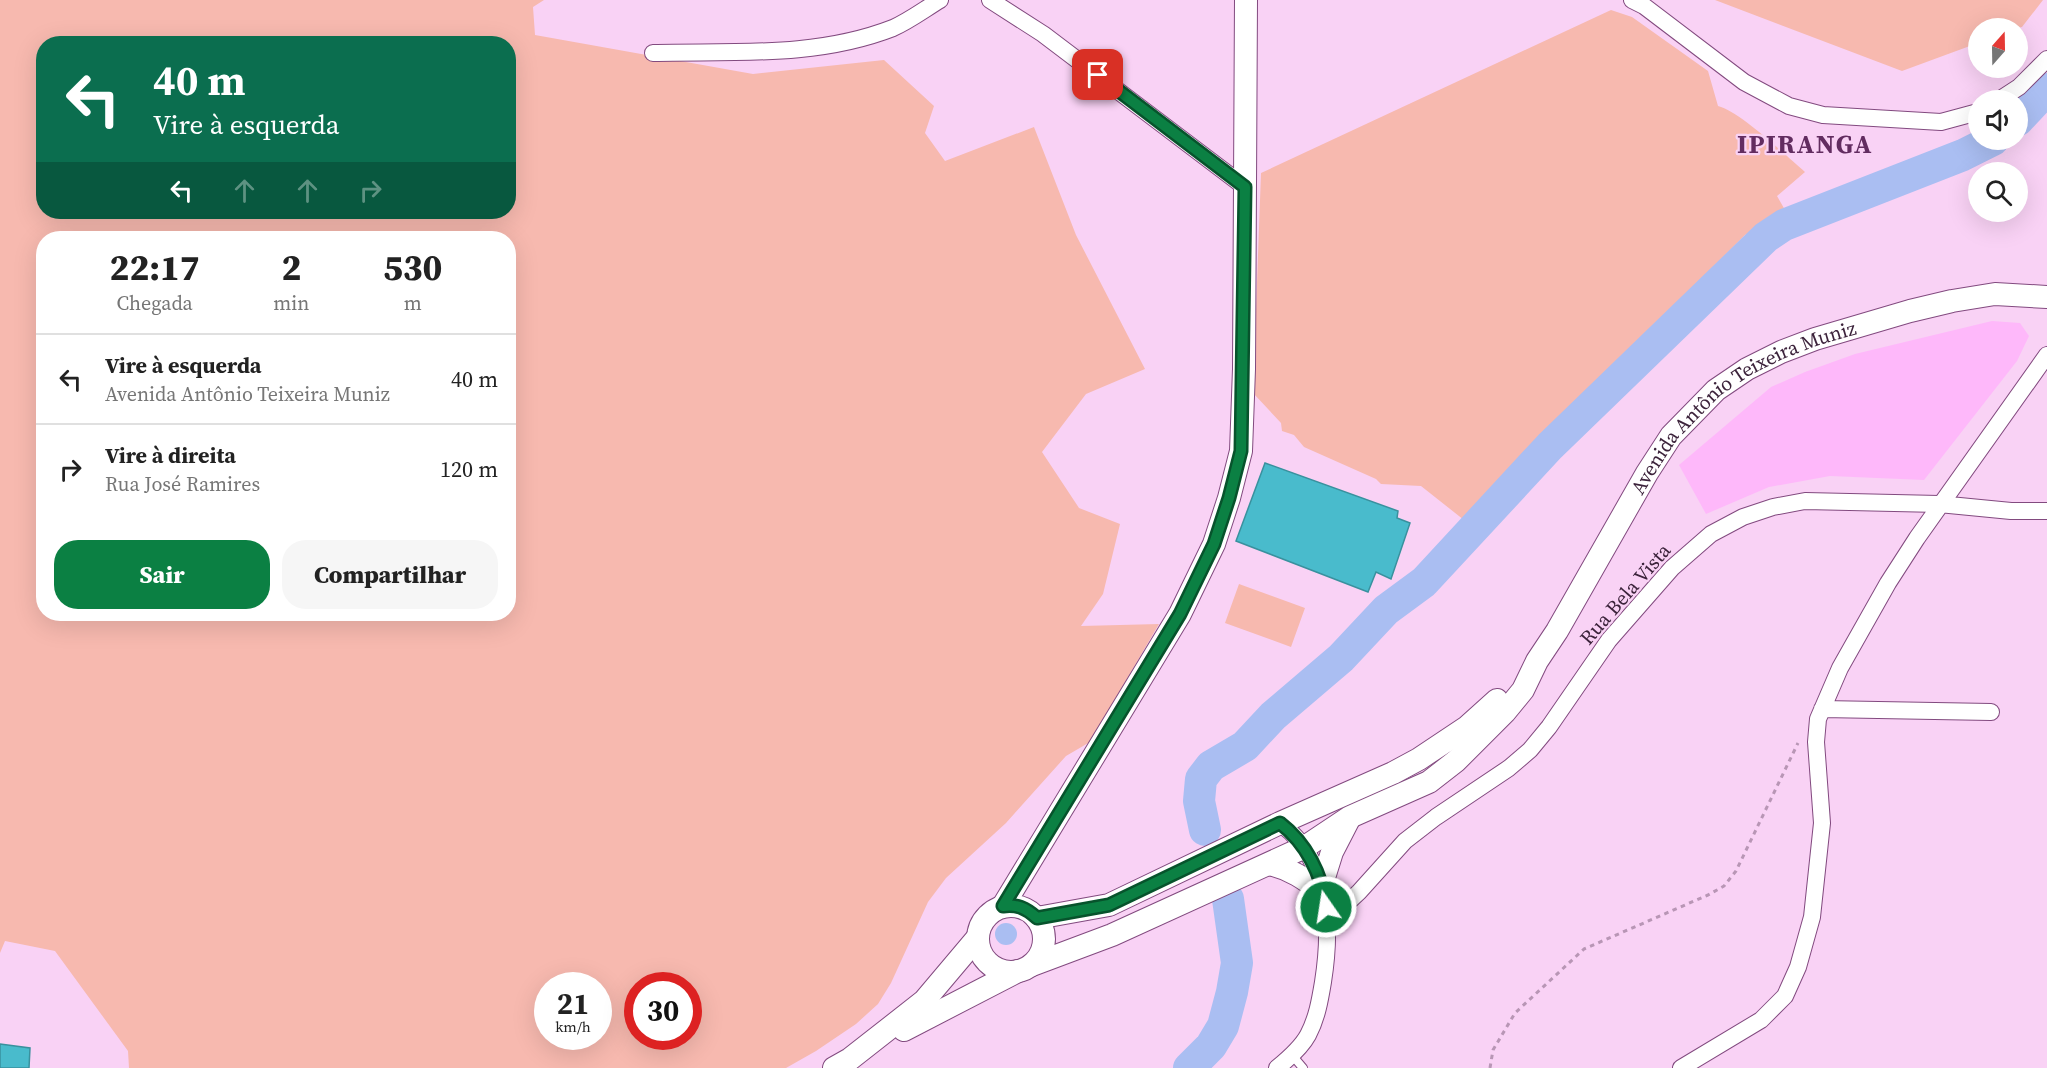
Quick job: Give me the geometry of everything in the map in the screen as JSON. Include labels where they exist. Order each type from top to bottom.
[{"type":"main road","name":"Avenida Antônio Teixeira Muniz","points":[[860,1052],[924,1001],[978,937],[988,916],[1003,906],[1180,614],[1214,544],[1241,451],[1246,0]]},
{"type":"main road","name":"Avenida Antônio Teixeira Muniz","points":[[834,1068],[860,1052],[1025,968],[1112,935],[1269,864],[1305,847],[1350,817],[1429,782],[1456,761],[1505,712],[1523,690],[1537,661],[1557,631],[1647,473],[1671,436],[1716,390],[1747,369],[1781,352],[1815,339],[1910,311],[1995,294],[2047,297]]},
{"type":"main road","name":"Avenida Antônio Teixeira Muniz","points":[[1037,918],[1109,905],[1280,823],[1393,773],[1467,728],[1537,661]]},
{"type":"main road","points":[[1269,864],[1285,867],[1323,889],[1332,852],[1350,817]]},
{"type":"main road","points":[[978,937],[980,949],[986,960],[994,967],[1006,972],[1025,968],[1041,954],[1045,943],[1043,930],[1037,918],[1020,906],[1003,906]]},
{"type":"street","points":[[653,53],[789,51],[826,47],[896,27],[940,0]]},
{"type":"street","points":[[990,0],[1043,33],[1245,187]]},
{"type":"street","points":[[1632,0],[1644,6],[1744,82],[1789,105],[1823,115],[1918,121],[1941,122],[1968,115]]},
{"type":"street","points":[[2014,90],[2047,59]]},
{"type":"street","points":[[1681,1068],[1761,1020],[1785,996],[1798,967],[1812,917],[1822,824],[1815,742],[1820,714],[1840,668],[1894,574],[1940,504],[2047,355]]},
{"type":"street","name":"Rua Bela Vista","points":[[1328,921],[1359,892],[1405,841],[1436,817],[1509,768],[1530,750],[1549,727],[1609,640],[1672,568],[1711,534],[1743,516],[1805,501],[1940,504],[2011,511],[2047,510]]},
{"type":"street","points":[[1820,714],[1991,712]]},
{"type":"street","points":[[1276,1068],[1298,1062],[1318,1008],[1325,968],[1328,921],[1323,889],[1305,847],[1290,830],[1280,823]]},
{"type":"path","points":[[1490,1068],[1493,1050],[1515,1013],[1584,950],[1724,886],[1736,871],[1807,725],[1820,714]]},
{"type":"shaded area","points":[[0,0],[544,0],[533,7],[535,35],[753,74],[884,60],[934,106],[925,133],[945,161],[1034,127],[1076,235],[1145,369],[1086,394],[1042,452],[1079,508],[1120,524],[1103,594],[1081,626],[1159,624],[1090,742],[1066,756],[1006,823],[946,878],[928,902],[891,983],[878,1004],[856,1024],[786,1068],[129,1068],[128,1051],[55,951],[5,941],[0,953]]},
{"type":"shaded area","points":[[1715,0],[2043,0],[2028,19],[1968,18],[1968,47],[1902,71]]},
{"type":"shaded area","points":[[1611,10],[1632,17],[1708,71],[1718,106],[1750,125],[1805,172],[1777,196],[1785,210],[1745,235],[1464,520],[1421,486],[1381,484],[1376,479],[1304,447],[1294,435],[1282,431],[1281,423],[1253,393],[1261,173]]},
{"type":"shaded area","points":[[1992,321],[2020,323],[2029,336],[2017,361],[1924,480],[1830,476],[1769,487],[1706,514],[1679,465],[1771,387],[1855,354]]},
{"type":"shaded area","points":[[1239,584],[1305,608],[1291,647],[1225,623]]},
{"type":"water","points":[[1006,923],[1014,926],[1017,934],[1014,942],[1006,945],[998,942],[995,934],[998,926]]},
{"type":"building","points":[[1265,463],[1398,511],[1397,518],[1410,523],[1391,579],[1376,572],[1368,592],[1236,541]]},
{"type":"building","points":[[0,1044],[30,1048],[29,1068],[0,1068]]},
{"type":"waterway","points":[[2028,109],[2047,89]]},
{"type":"waterway","points":[[1205,830],[1199,801],[1201,779],[1211,766],[1245,746],[1273,716],[1341,658],[1386,610],[1424,582],[1550,446],[1766,237],[1784,225],[1973,150]]},
{"type":"waterway","points":[[1189,1068],[1211,1046],[1223,1026],[1232,992],[1237,963],[1228,899]]},
{"type":"district","name":"IPIRANGA","points":[[1805,144]]},
{"type":"route","points":[[1098,75],[1245,187],[1241,451],[1214,544],[1180,614],[1003,906],[1020,906],[1037,918],[1109,905],[1280,823],[1290,830],[1305,847],[1322,884],[1326,907]]}]
